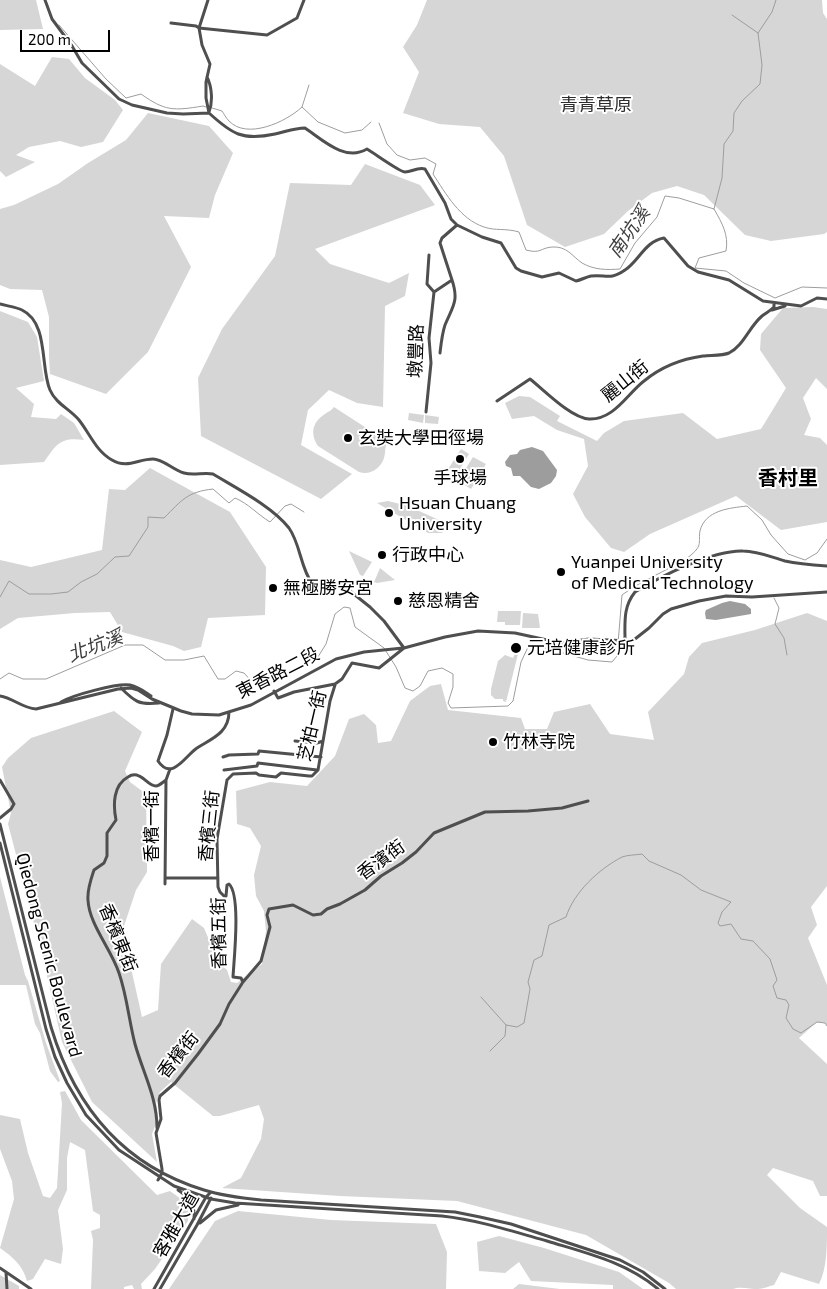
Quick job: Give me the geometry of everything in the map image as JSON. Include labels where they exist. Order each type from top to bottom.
[{"type":"street","points":[[45,0],[52,19],[82,63],[119,99],[132,106],[167,113],[183,114],[209,109]]},
{"type":"street","points":[[208,0],[199,28],[202,45],[210,64],[207,77],[209,82],[209,109],[226,129],[238,135],[260,136],[305,128],[331,146],[353,153],[360,153],[367,149],[404,172],[418,168],[425,169],[445,203],[451,219],[482,238],[501,243],[516,268],[542,277],[559,273],[570,280],[576,281],[591,276],[614,276],[625,270],[637,256],[656,240],[664,238],[684,262],[698,272],[729,280],[755,297],[774,304],[801,306],[816,298],[827,299]]},
{"type":"street","points":[[171,23],[267,35],[297,18],[304,0]]},
{"type":"street","name":"墩豐路","points":[[440,353],[444,330],[452,312],[456,292],[440,243],[442,238],[458,225]]},
{"type":"street","name":"墩豐路","points":[[426,412],[431,363],[430,338],[434,292],[427,284],[429,255]]},
{"type":"street","points":[[434,292],[452,280]]},
{"type":"street","points":[[0,304],[22,310],[33,320],[41,337],[45,374],[51,392],[62,405],[78,418],[101,452],[114,462],[122,464],[155,459],[185,474],[191,475],[206,472],[214,474],[263,505],[289,528],[305,571],[313,585],[318,586],[336,580],[370,607],[404,648]]},
{"type":"street","name":"麗山街","points":[[769,312],[774,307],[774,304]]},
{"type":"street","name":"麗山街","points":[[497,401],[530,379],[580,417],[590,419],[600,417],[610,413],[641,383],[664,368],[690,358],[727,354],[737,348],[762,316],[788,305]]},
{"type":"street","points":[[623,640],[626,607],[635,592],[698,561],[718,554],[744,551],[804,565],[827,566]]},
{"type":"street","points":[[274,691],[278,698],[294,692],[336,684],[342,679],[352,663],[379,668],[404,648],[445,637],[478,631],[513,633],[561,643],[589,639],[635,639],[671,609],[699,601],[726,596],[752,597],[827,592]]},
{"type":"street","name":"東香路二段","points":[[173,709],[192,714],[219,715],[245,708],[336,659],[364,652],[404,648]]},
{"type":"street","name":"芝柏一街","points":[[229,777],[233,774],[256,773],[276,777],[281,773],[312,776],[318,770],[330,701],[336,684]]},
{"type":"street","points":[[58,704],[66,699],[124,685],[138,688],[160,703]]},
{"type":"street","points":[[122,688],[136,702],[144,704],[160,703]]},
{"type":"street","points":[[0,696],[8,697],[28,708],[36,709],[122,688],[138,690],[173,709],[158,761],[164,767],[170,769],[178,766],[198,748],[219,735],[229,717],[229,712]]},
{"type":"street","points":[[295,741],[317,743],[323,741]]},
{"type":"street","points":[[223,757],[258,754],[259,751],[321,758]]},
{"type":"street","points":[[256,773],[258,754]]},
{"type":"street","points":[[224,770],[257,764],[318,770]]},
{"type":"street","name":"香檳一街","points":[[165,884],[166,780],[170,769]]},
{"type":"street","name":"香檳東街","points":[[156,1133],[157,1124],[153,1096],[135,1042],[121,978],[109,949],[94,922],[87,898],[94,870],[104,863],[106,856],[107,833],[116,820],[113,807],[118,787],[125,779],[133,775],[154,786],[166,780]]},
{"type":"street","name":"香檳三街","points":[[218,878],[217,839],[229,777]]},
{"type":"street","points":[[0,780],[14,804],[11,810],[0,818]]},
{"type":"street","name":"香濱街","points":[[243,982],[261,961],[270,927],[267,915],[269,909],[293,905],[314,914],[321,914],[327,909],[365,890],[381,876],[416,852],[434,833],[485,812],[562,808],[588,801]]},
{"type":"street","name":"Qiedong Scenic Boulevard","points":[[0,824],[59,1056],[90,1111],[110,1134],[160,1177],[229,1196],[308,1205]]},
{"type":"street","name":"Qiedong Scenic Boulevard","points":[[0,843],[46,1029],[67,1083],[86,1115],[119,1150],[174,1186],[206,1197],[247,1205],[308,1205]]},
{"type":"street","points":[[165,878],[218,878]]},
{"type":"street","name":"香檳五街","points":[[218,878],[220,892],[224,896],[226,896],[226,885],[232,886],[236,904],[233,977],[241,978],[243,982]]},
{"type":"street","name":"香檳街","points":[[160,1177],[156,1133],[161,1119],[160,1096],[175,1083],[220,1024],[229,1004],[243,982]]},
{"type":"street","points":[[174,1186],[187,1195],[194,1204],[193,1222]]},
{"type":"street","name":"客雅大道","points":[[154,1289],[206,1197],[211,1192]]},
{"type":"street","name":"客雅大道","points":[[160,1289],[197,1225],[211,1198],[211,1192]]},
{"type":"street","points":[[197,1225],[216,1210],[247,1205]]},
{"type":"street","points":[[308,1205],[455,1212],[511,1224],[620,1260],[643,1272],[665,1289]]},
{"type":"street","points":[[308,1205],[476,1220],[572,1248],[618,1264],[640,1275],[658,1289]]},
{"type":"street","points":[[0,1268],[31,1289]]},
{"type":"street","points":[[6,1272],[6,1289]]},
{"type":"green space","points":[[0,0],[36,0],[43,29],[0,30]]},
{"type":"green space","name":"青青草原","points":[[427,0],[822,0],[823,13],[827,19],[827,232],[771,241],[745,235],[704,195],[677,186],[652,193],[628,211],[604,234],[565,247],[527,225],[504,156],[480,127],[439,124],[403,113],[419,72],[403,47],[417,25]]},
{"type":"green space","points":[[52,57],[69,59],[85,78],[115,100],[123,110],[103,142],[81,147],[60,141],[29,147],[16,155],[35,162],[6,177],[0,171],[0,64],[35,86]]},
{"type":"green space","points":[[148,113],[209,126],[233,153],[215,195],[209,218],[164,216],[191,267],[148,352],[106,394],[50,374],[49,317],[42,290],[10,289],[0,285],[0,209],[14,205],[58,184],[126,140]]},
{"type":"green space","points":[[365,164],[420,185],[435,205],[315,249],[330,264],[389,283],[409,273],[405,296],[385,306],[383,407],[357,403],[329,390],[308,410],[301,445],[352,474],[321,499],[201,436],[198,378],[222,329],[275,256],[290,183],[351,185]]},
{"type":"green space","points":[[813,307],[827,309],[827,389],[816,378],[803,398],[811,419],[804,435],[820,438],[827,445],[827,522],[781,530],[736,496],[650,534],[624,552],[611,548],[585,517],[573,494],[588,466],[584,439],[557,430],[534,416],[512,419],[505,403],[519,396],[530,397],[560,416],[557,421],[597,441],[604,433],[624,421],[683,413],[717,439],[761,429],[786,388],[760,350],[761,334],[783,308]]},
{"type":"green space","points":[[0,311],[28,322],[37,337],[44,381],[16,388],[34,404],[31,417],[56,419],[61,414],[74,423],[84,440],[76,439],[60,443],[44,462],[0,465]]},
{"type":"green space","name":"玄奘大學田徑場","points":[[334,407],[388,442],[383,462],[378,468],[367,473],[359,472],[318,446],[315,442],[313,433],[315,424]]},
{"type":"green space","points":[[409,413],[424,415],[423,423],[408,420]]},
{"type":"green space","points":[[425,415],[439,417],[438,424],[425,423]]},
{"type":"green space","points":[[461,449],[469,454],[452,482],[443,477]]},
{"type":"green space","points":[[473,457],[486,464],[471,489],[458,481]]},
{"type":"green space","points":[[150,468],[230,512],[266,567],[265,615],[208,618],[201,647],[184,651],[173,646],[122,632],[110,612],[18,618],[0,629],[0,560],[31,567],[102,550],[109,489],[125,490]]},
{"type":"green space","points":[[388,501],[408,506],[448,524],[442,533],[428,533],[377,503]]},
{"type":"green space","points":[[349,551],[372,562],[363,576],[360,575]]},
{"type":"green space","points":[[380,568],[395,580],[374,582]]},
{"type":"green space","points":[[498,611],[521,611],[520,625],[505,625],[505,622],[497,622]]},
{"type":"green space","points":[[523,613],[538,614],[540,628],[522,628]]},
{"type":"green space","points":[[807,613],[827,621],[827,886],[811,907],[817,925],[808,938],[827,985],[827,1025],[817,1022],[799,1038],[827,1064],[827,1196],[820,1196],[813,1181],[773,1168],[767,1175],[800,1208],[827,1227],[825,1264],[819,1284],[781,1272],[774,1285],[760,1289],[676,1289],[669,1283],[586,1235],[457,1201],[222,1188],[241,1178],[261,1139],[264,1119],[259,1105],[220,1116],[213,1116],[171,1082],[160,1092],[156,1103],[158,1118],[152,1134],[157,1162],[92,1102],[62,1042],[42,954],[8,824],[11,813],[2,767],[8,758],[31,738],[114,711],[142,732],[125,771],[130,782],[146,794],[147,872],[136,890],[117,947],[131,968],[142,1017],[158,1010],[161,964],[192,919],[204,928],[219,963],[227,970],[231,982],[237,983],[262,964],[266,931],[264,911],[256,896],[254,875],[261,846],[250,828],[237,824],[236,791],[270,782],[307,786],[335,756],[349,719],[364,714],[376,725],[378,743],[391,741],[410,701],[430,686],[441,684],[448,710],[521,718],[525,729],[547,729],[554,712],[590,704],[610,734],[654,740],[648,712],[684,674],[689,657],[702,643],[755,630]]},
{"type":"green space","points":[[515,653],[518,654],[506,702],[503,699],[495,699],[491,695],[491,689],[498,661],[505,655],[513,658]]},
{"type":"green space","points":[[0,877],[25,975],[60,1081],[58,1082],[50,1071],[40,1033],[35,1024],[26,985],[0,985]]},
{"type":"green space","points":[[65,1091],[81,1120],[157,1195],[170,1191],[188,1204],[188,1221],[155,1269],[141,1284],[142,1289],[134,1289],[132,1285],[124,1287],[124,1289],[91,1289],[93,1240],[91,1231],[100,1228],[100,1215],[93,1211],[85,1150],[70,1142],[67,1158],[67,1190],[58,1210],[63,1249],[61,1264],[45,1259],[33,1279],[27,1281],[17,1262],[0,1248],[14,1199],[12,1181],[0,1149],[0,1115],[20,1119],[28,1153],[43,1196],[50,1198],[57,1188],[62,1103],[60,1092]]},
{"type":"green space","points":[[238,1211],[331,1220],[436,1224],[447,1252],[446,1289],[169,1289],[215,1221]]},
{"type":"green space","points":[[499,1236],[619,1272],[643,1289],[613,1289],[613,1285],[531,1281],[519,1262],[505,1273],[479,1271],[477,1242]]},
{"type":"green space","points":[[0,1275],[19,1286],[19,1289],[0,1289]]},
{"type":"green space","points":[[519,1284],[560,1289],[513,1289]]},
{"type":"shaded area","points":[[532,447],[543,451],[557,470],[556,476],[551,483],[539,489],[531,487],[520,476],[513,476],[511,468],[506,466],[505,462],[510,455]]},
{"type":"shaded area","points":[[730,601],[745,604],[751,609],[751,614],[716,620],[706,619],[706,610]]},
{"type":"waterway","points":[[714,209],[722,178],[724,144],[733,131],[734,113],[742,101],[760,84],[762,65],[758,33],[772,12],[776,0]]},
{"type":"waterway","points":[[732,15],[758,33]]},
{"type":"waterway","name":"南坑溪","points":[[59,25],[106,79],[126,98],[141,94],[163,107],[177,109],[206,107]]},
{"type":"waterway","points":[[302,107],[309,85]]},
{"type":"waterway","name":"南坑溪","points":[[212,108],[222,111],[229,121],[246,129],[256,129],[277,123],[302,107],[318,122],[345,133],[362,130],[371,122]]},
{"type":"waterway","name":"南坑溪","points":[[379,123],[387,144],[397,155],[410,160],[425,158],[436,164],[433,174],[461,212],[475,223],[484,227],[519,232],[526,250],[535,251],[552,247],[562,248],[582,263],[591,267],[620,269],[635,243],[657,217],[665,196],[679,198],[714,209],[722,224],[727,240],[726,251],[699,258],[695,268],[726,271],[744,283],[775,298],[802,287],[827,288]]},
{"type":"waterway","points":[[0,597],[9,581],[29,594],[68,592],[81,582],[97,574],[115,557],[129,556],[148,527],[148,517],[164,518],[186,498],[204,490],[213,489],[229,503],[235,498],[245,503],[270,522],[285,506],[291,504],[304,512]]},
{"type":"waterway","name":"北坑溪","points":[[0,679],[9,673],[23,679],[46,679],[125,645],[143,645],[165,660],[184,660],[204,656],[218,679],[225,679],[236,671],[244,673],[253,683],[265,686],[316,660],[326,644],[335,614],[344,607],[350,608],[355,627],[384,648],[396,667],[405,688],[413,691],[420,686],[428,671],[442,668],[453,674],[453,687],[448,703],[451,708],[508,706],[513,701],[521,662],[529,645],[588,660],[612,662],[617,656],[622,595],[695,552],[699,546],[700,531],[703,524],[713,514],[726,509],[747,506],[762,520],[771,535],[788,554],[805,560],[817,553],[827,539]]},
{"type":"waterway","points":[[774,598],[779,608],[775,624],[784,638],[787,655]]},
{"type":"waterway","points":[[481,997],[506,1025],[517,1027],[524,1023],[530,989],[528,982],[534,960],[542,956],[549,925],[566,917],[581,890],[605,868],[622,857],[642,854],[649,861],[681,875],[701,890],[731,902],[722,912],[718,923],[720,926],[731,924],[741,939],[753,941],[770,959],[777,980],[773,986],[777,998],[786,1000],[789,1005],[786,1018],[793,1029],[801,1033],[817,1022],[825,1023],[827,1026]]},
{"type":"waterway","points":[[490,1051],[505,1036],[506,1025]]},
{"type":"place","name":"玄奘大學田徑場","points":[[348,438]]},
{"type":"place","name":"手球場","points":[[460,459]]},
{"type":"place","name":"Hsuan Chuang University","points":[[389,513]]},
{"type":"place","name":"行政中心","points":[[382,555]]},
{"type":"place","name":"Yuanpei University of Medical Technology","points":[[561,572]]},
{"type":"place","name":"無極勝安宮","points":[[273,588]]},
{"type":"place","name":"慈恩精舍","points":[[398,601]]},
{"type":"place","name":"元培健康診所","points":[[516,648]]},
{"type":"place","name":"竹林寺院","points":[[493,742]]},
{"type":"district","name":"香村里","points":[[788,478]]}]
